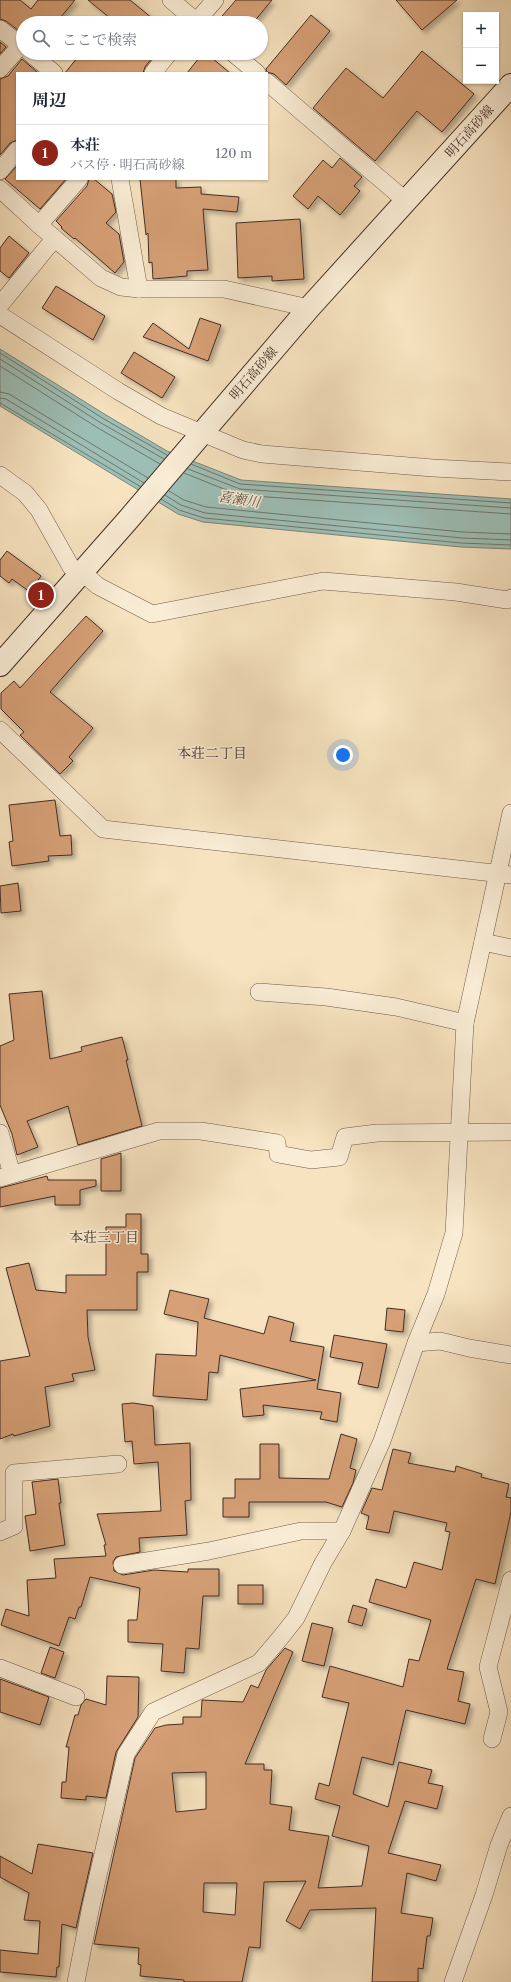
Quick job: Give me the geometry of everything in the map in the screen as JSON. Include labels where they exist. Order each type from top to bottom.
[{"type":"main road","name":"明石高砂線","points":[[0,665],[127,521],[309,308],[511,85]]},
{"type":"street","points":[[171,0],[189,16]]},
{"type":"street","points":[[201,16],[215,0]]},
{"type":"street","points":[[0,29],[16,41]]},
{"type":"street","points":[[0,69],[16,56]]},
{"type":"street","points":[[39,60],[53,72]]},
{"type":"street","points":[[154,72],[164,60]]},
{"type":"street","points":[[241,60],[256,72]]},
{"type":"street","points":[[268,83],[406,201]]},
{"type":"street","points":[[0,171],[16,151]]},
{"type":"street","points":[[39,225],[78,180]]},
{"type":"street","points":[[120,180],[139,289]]},
{"type":"street","points":[[0,189],[54,239],[101,278],[121,287],[139,289],[224,289],[309,308]]},
{"type":"street","points":[[0,305],[54,239]]},
{"type":"street","points":[[0,316],[118,392],[161,416],[199,436],[243,450],[262,454],[433,468],[511,472]]},
{"type":"street","points":[[0,475],[25,493],[39,510],[71,567],[82,572],[98,586],[152,614],[323,581],[456,592],[507,600],[511,598]]},
{"type":"street","points":[[0,730],[103,829],[505,874]]},
{"type":"street","points":[[76,1982],[91,1906],[126,1754],[153,1712],[259,1663],[296,1618],[323,1563],[342,1531],[382,1441],[416,1343],[436,1294],[454,1233],[465,1023],[483,942],[505,874],[511,813]]},
{"type":"street","points":[[483,942],[511,948]]},
{"type":"street","points":[[259,992],[326,996],[396,1007],[465,1023]]},
{"type":"street","points":[[0,1133],[6,1176],[159,1131],[201,1131],[277,1143],[278,1154],[311,1160],[339,1157],[345,1137],[377,1133],[459,1131],[511,1132]]},
{"type":"street","points":[[416,1343],[440,1341],[470,1348],[511,1354]]},
{"type":"street","points":[[0,1532],[14,1526],[14,1473],[118,1464]]},
{"type":"street","points":[[122,1565],[209,1551],[301,1531],[342,1531]]},
{"type":"street","points":[[492,1739],[499,1712],[488,1667],[511,1580]]},
{"type":"street","points":[[0,1668],[76,1697]]},
{"type":"street","points":[[453,1982],[484,1896],[499,1845],[511,1816]]},
{"type":"water","name":"喜瀬川","points":[[0,349],[167,451],[241,480],[511,499],[511,549],[461,547],[203,522],[178,514],[0,406]]},
{"type":"building","points":[[0,0],[20,0],[31,9],[38,0],[75,0],[62,16],[16,16],[16,29],[6,21],[0,19]]},
{"type":"building","points":[[88,0],[130,0],[149,16],[107,16]]},
{"type":"building","points":[[236,0],[272,0],[259,16],[222,16]]},
{"type":"building","points":[[396,0],[457,0],[422,30]]},
{"type":"building","points":[[311,15],[330,31],[286,85],[274,74],[267,72],[266,69]]},
{"type":"building","points":[[0,42],[6,47],[0,54]]},
{"type":"building","points":[[422,51],[474,94],[442,132],[417,111],[375,161],[313,108],[346,68],[383,98]]},
{"type":"building","points":[[21,60],[37,72],[16,72],[16,140],[10,143],[0,155],[0,79],[8,76]]},
{"type":"building","points":[[75,60],[150,60],[143,72],[66,72]]},
{"type":"building","points":[[197,60],[214,60],[229,72],[188,72]]},
{"type":"building","points":[[340,158],[362,177],[354,186],[360,191],[340,215],[318,196],[308,209],[293,196],[323,160],[332,168]]},
{"type":"building","points":[[16,167],[16,180],[65,180],[40,209],[5,179]]},
{"type":"building","points":[[89,180],[95,180],[112,194],[116,212],[106,223],[119,234],[124,262],[115,273],[75,238],[74,239],[61,228],[62,227],[56,221],[87,186]]},
{"type":"building","points":[[140,180],[176,180],[176,188],[201,187],[201,194],[239,197],[237,212],[203,209],[208,270],[187,271],[187,276],[153,279],[152,262],[149,263],[148,233],[146,235]]},
{"type":"building","points":[[300,219],[304,279],[272,281],[272,276],[238,278],[236,223]]},
{"type":"building","points":[[9,236],[29,253],[9,278],[0,271],[0,248]]},
{"type":"building","points":[[56,286],[105,316],[93,340],[42,308]]},
{"type":"building","points":[[200,318],[221,325],[208,361],[143,337],[153,323],[189,349]]},
{"type":"building","points":[[134,352],[175,377],[162,398],[121,373]]},
{"type":"building","points":[[7,551],[41,576],[30,592],[12,579],[9,583],[0,576],[0,560]]},
{"type":"building","points":[[86,616],[103,631],[50,692],[93,728],[69,757],[73,761],[60,774],[20,735],[24,732],[1,709],[1,693],[14,681],[20,688]]},
{"type":"building","points":[[55,800],[60,836],[71,835],[72,855],[48,856],[49,861],[12,866],[9,842],[13,841],[9,805]]},
{"type":"building","points":[[18,883],[21,911],[1,913],[0,886]]},
{"type":"building","points":[[42,991],[50,1059],[82,1051],[81,1047],[122,1037],[142,1126],[78,1145],[68,1106],[27,1121],[38,1147],[17,1155],[12,1134],[0,1105],[0,1046],[14,1040],[9,994]]},
{"type":"building","points":[[121,1153],[121,1191],[101,1191],[101,1159]]},
{"type":"building","points":[[47,1176],[48,1180],[96,1180],[96,1186],[80,1190],[80,1205],[55,1205],[55,1196],[0,1207],[0,1188]]},
{"type":"building","points":[[126,1214],[141,1214],[141,1254],[148,1254],[148,1272],[137,1272],[137,1310],[87,1310],[88,1337],[95,1370],[72,1374],[74,1381],[45,1387],[50,1426],[14,1436],[13,1434],[0,1439],[0,1361],[30,1356],[6,1268],[29,1263],[36,1290],[66,1293],[66,1275],[106,1275],[106,1227],[126,1227]]},
{"type":"building","points":[[170,1290],[209,1299],[204,1318],[264,1334],[269,1316],[294,1323],[290,1341],[324,1347],[317,1389],[341,1393],[337,1422],[320,1419],[322,1412],[263,1405],[264,1415],[243,1417],[240,1389],[316,1380],[220,1355],[218,1373],[209,1372],[207,1400],[153,1396],[156,1354],[196,1356],[198,1322],[164,1314]]},
{"type":"building","points":[[387,1308],[405,1310],[403,1332],[385,1330]]},
{"type":"building","points":[[334,1335],[387,1344],[378,1388],[358,1384],[363,1363],[330,1357]]},
{"type":"building","points":[[133,1403],[153,1406],[155,1445],[190,1443],[191,1500],[185,1501],[187,1535],[139,1538],[140,1552],[116,1557],[113,1562],[114,1571],[123,1575],[154,1570],[188,1572],[188,1569],[219,1569],[219,1596],[203,1596],[199,1649],[186,1648],[184,1673],[161,1671],[163,1644],[128,1642],[128,1620],[137,1620],[140,1588],[90,1577],[81,1607],[79,1607],[75,1619],[69,1617],[59,1646],[1,1625],[6,1609],[29,1616],[27,1580],[56,1578],[54,1559],[106,1556],[104,1545],[106,1545],[97,1514],[161,1511],[158,1462],[134,1464],[132,1441],[125,1442],[122,1404]]},
{"type":"building","points":[[341,1434],[357,1439],[350,1468],[356,1470],[353,1483],[342,1507],[326,1502],[249,1502],[249,1517],[223,1517],[223,1498],[235,1498],[235,1479],[260,1479],[260,1444],[279,1444],[279,1478],[329,1479]]},
{"type":"building","points":[[393,1449],[411,1453],[408,1463],[455,1472],[456,1466],[482,1474],[481,1477],[509,1484],[506,1497],[511,1498],[511,1512],[495,1584],[476,1579],[447,1669],[464,1672],[458,1701],[470,1704],[465,1724],[406,1710],[393,1765],[362,1757],[353,1794],[388,1807],[399,1762],[432,1770],[428,1783],[443,1786],[437,1809],[405,1801],[388,1853],[441,1865],[436,1881],[407,1873],[401,1913],[433,1918],[430,1936],[427,1936],[423,1969],[418,1968],[418,1982],[372,1982],[376,1908],[310,1910],[300,1929],[286,1921],[306,1881],[264,1882],[260,1948],[249,1947],[242,1982],[184,1982],[184,1980],[140,1976],[141,1965],[138,1964],[139,1948],[94,1944],[135,1758],[155,1728],[166,1725],[183,1724],[183,1717],[201,1717],[202,1700],[243,1702],[251,1685],[258,1688],[266,1670],[285,1648],[293,1652],[245,1764],[264,1764],[264,1770],[272,1770],[270,1804],[292,1807],[289,1830],[329,1836],[318,1888],[362,1886],[369,1846],[332,1836],[340,1806],[315,1799],[319,1783],[329,1786],[349,1703],[322,1697],[330,1666],[403,1687],[409,1659],[419,1661],[431,1620],[369,1602],[376,1579],[406,1588],[414,1562],[442,1570],[450,1532],[445,1531],[447,1523],[394,1511],[389,1533],[366,1529],[369,1516],[361,1513],[372,1488],[382,1490]],"holes":[[[206,1772],[206,1809],[176,1812],[172,1773]],[[204,1883],[237,1883],[235,1915],[203,1912]]]},
{"type":"building","points":[[58,1479],[61,1503],[59,1503],[65,1545],[30,1551],[25,1516],[36,1514],[32,1482]]},
{"type":"building","points":[[238,1585],[263,1585],[263,1604],[238,1604]]},
{"type":"building","points":[[353,1605],[367,1609],[362,1626],[348,1622]]},
{"type":"building","points":[[312,1623],[333,1628],[324,1666],[302,1661]]},
{"type":"building","points":[[50,1647],[64,1652],[55,1678],[41,1673]]},
{"type":"building","points":[[107,1676],[139,1677],[138,1717],[116,1752],[106,1798],[86,1796],[86,1800],[61,1798],[62,1782],[66,1782],[69,1747],[66,1747],[75,1715],[78,1715],[81,1705],[86,1699],[106,1705]]},
{"type":"building","points":[[0,1679],[49,1697],[40,1725],[0,1712]]},
{"type":"building","points":[[38,1844],[93,1853],[76,1928],[62,1924],[59,1967],[57,1967],[56,1977],[0,1972],[0,1950],[38,1954],[40,1921],[24,1920],[29,1893],[0,1877],[0,1856],[32,1874]]},
{"type":"place","name":"本荘","points":[[41,595]]},
{"type":"district","name":"本荘二丁目","points":[[212,753]]},
{"type":"district","name":"本荘三丁目","points":[[104,1237]]}]
